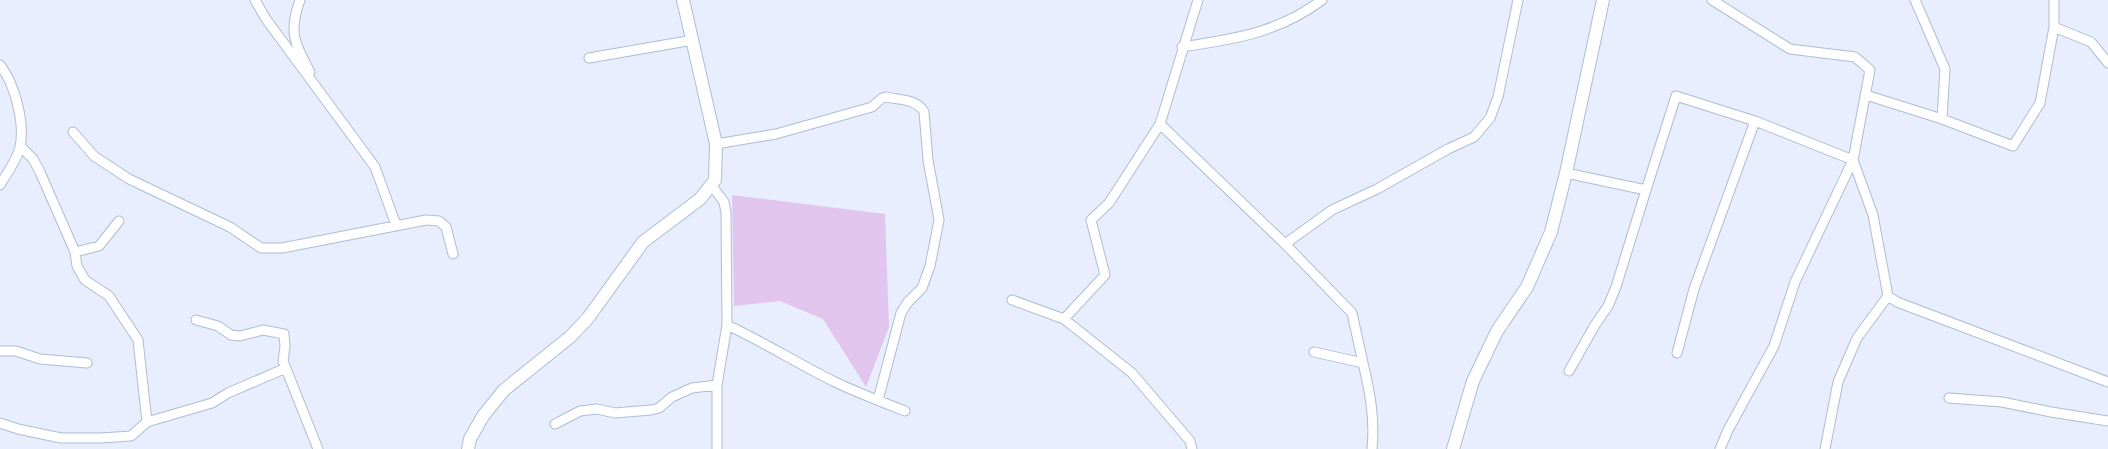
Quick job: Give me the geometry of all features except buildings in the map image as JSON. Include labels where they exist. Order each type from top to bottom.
[{"type":"street","points":[[248,0],[256,2],[266,19],[375,167],[396,225]]},
{"type":"street","points":[[300,0],[294,31],[295,44],[323,97]]},
{"type":"street","points":[[468,449],[470,439],[483,416],[504,390],[570,337],[588,318],[643,242],[700,200],[715,180],[717,168],[716,144],[683,0]]},
{"type":"street","points":[[1064,319],[1106,275],[1091,220],[1109,203],[1160,124],[1182,47],[1198,0]]},
{"type":"street","points":[[1182,47],[1241,38],[1272,29],[1307,11],[1322,0]]},
{"type":"street","points":[[1285,244],[1332,210],[1377,189],[1448,149],[1474,137],[1490,118],[1498,97],[1518,0]]},
{"type":"street","points":[[1453,449],[1473,381],[1497,331],[1527,288],[1551,232],[1566,173],[1603,0]]},
{"type":"street","points":[[1712,0],[1790,49],[1855,57],[1870,70],[1853,160],[1795,282],[1774,346],[1720,449]]},
{"type":"street","points":[[1915,0],[1945,68],[1942,119]]},
{"type":"street","points":[[1866,95],[1942,119],[2013,146],[2040,103],[2054,27],[2054,0]]},
{"type":"street","points":[[2054,27],[2091,42],[2108,63]]},
{"type":"street","points":[[590,58],[693,40]]},
{"type":"street","points":[[0,65],[5,71],[20,110],[20,146],[16,157],[0,185]]},
{"type":"street","points":[[1569,371],[1595,325],[1608,306],[1616,287],[1676,96],[1755,121],[1853,160],[1873,215],[1888,296],[1897,302],[2108,382]]},
{"type":"street","points":[[716,144],[776,134],[872,107],[882,98],[886,97],[917,103],[921,107],[924,112],[928,160],[939,220],[930,266],[922,288],[908,302],[901,314],[878,400]]},
{"type":"street","points":[[1677,353],[1694,289],[1755,121]]},
{"type":"street","points":[[1160,124],[1285,244],[1352,313],[1370,392],[1374,427],[1372,449]]},
{"type":"street","points":[[73,132],[94,156],[129,179],[230,227],[261,248],[282,248],[426,220],[439,221],[446,227],[453,254]]},
{"type":"street","points":[[20,146],[33,159],[40,172],[75,252],[76,266],[85,280],[109,296],[138,340],[147,422]]},
{"type":"street","points":[[1566,173],[1646,190]]},
{"type":"street","points":[[712,186],[724,202],[726,213],[727,325],[717,385],[717,449]]},
{"type":"street","points":[[75,252],[99,246],[119,221]]},
{"type":"street","points":[[1825,449],[1838,382],[1857,338],[1888,296]]},
{"type":"street","points":[[1012,300],[1064,319],[1132,373],[1190,441],[1192,449]]},
{"type":"street","points":[[196,320],[218,326],[231,335],[240,336],[263,330],[284,334],[286,347],[283,361],[318,449]]},
{"type":"street","points":[[727,325],[759,340],[833,381],[905,411]]},
{"type":"street","points":[[0,351],[16,351],[40,359],[87,363]]},
{"type":"street","points":[[1314,352],[1363,363]]},
{"type":"street","points":[[0,423],[18,429],[61,438],[131,436],[147,422],[212,403],[228,393],[286,368]]},
{"type":"street","points":[[555,424],[580,411],[597,409],[615,413],[651,410],[659,408],[672,397],[692,388],[717,385]]},
{"type":"street","points":[[1949,398],[2002,402],[2108,421]]},
{"type":"shaded area","points":[[732,195],[885,214],[889,327],[866,387],[823,319],[780,301],[734,306]]}]
